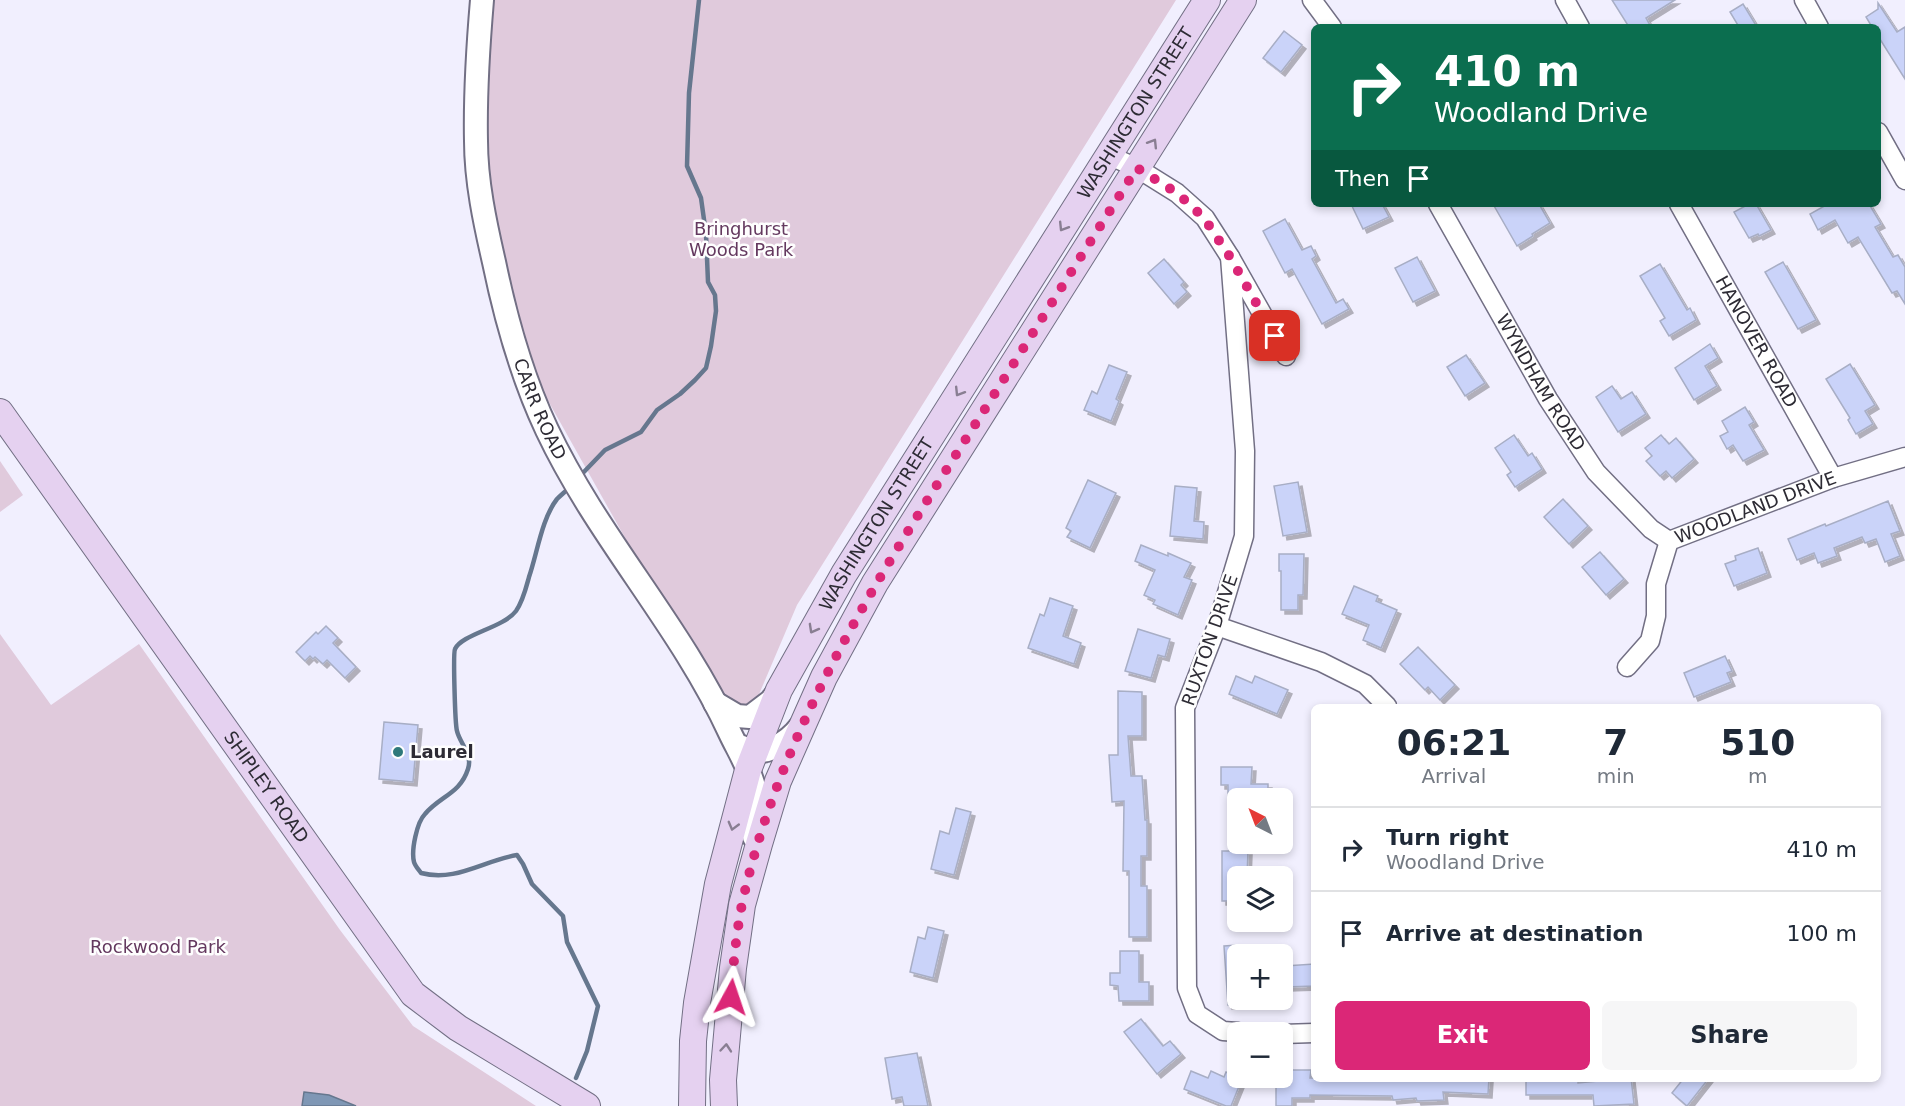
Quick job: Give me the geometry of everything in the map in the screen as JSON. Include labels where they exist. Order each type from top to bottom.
[{"type":"main road","name":"WASHINGTON STREET","points":[[691,1104],[695,1022],[708,934],[746,755],[779,690],[844,574],[1207,0]]},
{"type":"main road","name":"WASHINGTON STREET","points":[[724,1106],[724,1068],[733,968],[742,905],[778,781],[824,678],[875,583],[1243,0]]},
{"type":"main road","name":"SHIPLEY ROAD","points":[[0,412],[413,994],[458,1028],[587,1106]]},
{"type":"street","name":"CARR ROAD","points":[[482,0],[476,69],[476,143],[484,221],[505,314],[526,381],[547,431],[613,544],[691,659],[746,755],[754,785],[757,824],[742,905]]},
{"type":"street","points":[[1312,0],[1330,24]]},
{"type":"street","points":[[1565,0],[1578,24]]},
{"type":"street","points":[[1804,0],[1817,24]]},
{"type":"street","points":[[1881,137],[1905,180]]},
{"type":"street","points":[[1108,155],[1137,168],[1177,193],[1204,218],[1230,257],[1286,356]]},
{"type":"street","name":"WYNDHAM ROAD","points":[[1440,207],[1548,399],[1596,472],[1651,530],[1669,541]]},
{"type":"street","name":"HANOVER ROAD","points":[[1681,207],[1833,478]]},
{"type":"street","name":"RUXTON DRIVE","points":[[1227,1031],[1197,1014],[1187,988],[1185,708],[1217,626],[1244,536],[1245,451],[1230,257]]},
{"type":"street","name":"WOODLAND DRIVE","points":[[1627,667],[1650,641],[1656,616],[1656,584],[1669,541],[1833,478],[1905,457]]},
{"type":"street","points":[[1217,626],[1322,662],[1365,684],[1386,704]]},
{"type":"street","points":[[715,703],[737,716],[750,717],[771,701],[779,690]]},
{"type":"street","points":[[746,755],[778,746],[790,739],[804,722]]},
{"type":"street","points":[[1293,1034],[1311,1033]]},
{"type":"green space","name":"Bringhurst Woods Park","points":[[492,0],[1176,0],[797,605],[757,699],[751,706],[741,708],[724,696],[694,641],[633,552],[537,381],[512,307],[494,219],[485,113]]},
{"type":"green space","points":[[0,461],[23,495],[0,512]]},
{"type":"green space","name":"Rockwood Park","points":[[0,634],[51,705],[139,644],[340,930],[413,1026],[536,1106],[0,1106]]},
{"type":"water","points":[[304,1092],[329,1095],[356,1106],[302,1106]]},
{"type":"building","points":[[1612,0],[1675,0],[1646,18],[1649,24],[1627,24]]},
{"type":"building","points":[[1878,3],[1897,32],[1905,27],[1905,79],[1881,41],[1881,24],[1870,24],[1866,17],[1878,9]]},
{"type":"building","points":[[1743,4],[1755,24],[1737,24],[1730,12]]},
{"type":"building","points":[[1284,31],[1302,45],[1281,72],[1263,58]]},
{"type":"building","points":[[1352,207],[1384,207],[1389,217],[1363,229]]},
{"type":"building","points":[[1495,207],[1541,207],[1550,223],[1517,246]]},
{"type":"building","points":[[1743,207],[1758,207],[1771,230],[1749,238],[1734,212]]},
{"type":"building","points":[[1823,207],[1871,207],[1881,224],[1875,227],[1893,257],[1898,255],[1905,267],[1905,304],[1897,291],[1892,293],[1858,237],[1848,243],[1835,220],[1818,230],[1810,214]]},
{"type":"building","points":[[1285,219],[1302,250],[1311,246],[1316,256],[1312,259],[1336,303],[1343,299],[1349,309],[1322,324],[1292,269],[1285,273],[1263,231]]},
{"type":"building","points":[[1417,257],[1435,291],[1413,302],[1395,268]]},
{"type":"building","points":[[1164,259],[1184,282],[1181,285],[1187,292],[1174,304],[1148,273]]},
{"type":"building","points":[[1783,262],[1816,320],[1798,329],[1765,272]]},
{"type":"building","points":[[1660,264],[1687,310],[1690,308],[1696,320],[1669,336],[1660,321],[1665,318],[1640,276]]},
{"type":"building","points":[[1710,344],[1718,358],[1705,366],[1717,386],[1694,400],[1675,368]]},
{"type":"building","points":[[1466,355],[1485,383],[1465,396],[1447,367]]},
{"type":"building","points":[[1850,364],[1875,405],[1865,411],[1873,424],[1856,434],[1848,420],[1850,418],[1826,379]]},
{"type":"building","points":[[1109,365],[1127,372],[1116,399],[1119,401],[1111,421],[1084,410],[1092,391],[1097,394]]},
{"type":"building","points":[[1612,386],[1621,399],[1632,392],[1646,414],[1618,432],[1596,397]]},
{"type":"building","points":[[1745,407],[1754,422],[1749,425],[1764,450],[1743,461],[1733,445],[1727,449],[1720,436],[1728,432],[1722,421]]},
{"type":"building","points":[[1514,435],[1528,456],[1532,453],[1542,469],[1515,487],[1507,475],[1511,472],[1495,448]]},
{"type":"building","points":[[1661,435],[1669,444],[1676,438],[1694,459],[1672,478],[1666,471],[1660,476],[1646,461],[1652,456],[1645,448]]},
{"type":"building","points":[[1088,480],[1116,493],[1090,548],[1067,537],[1071,531],[1066,528]]},
{"type":"building","points":[[1298,482],[1307,532],[1283,536],[1274,486]]},
{"type":"building","points":[[1175,486],[1197,488],[1194,521],[1204,522],[1203,539],[1170,536]]},
{"type":"building","points":[[1563,499],[1588,526],[1569,544],[1544,517]]},
{"type":"building","points":[[1888,501],[1900,531],[1891,534],[1900,556],[1885,562],[1876,539],[1865,543],[1862,537],[1834,548],[1837,556],[1818,563],[1814,553],[1797,560],[1788,539]]},
{"type":"building","points":[[1141,545],[1191,563],[1184,577],[1192,580],[1178,615],[1153,604],[1155,600],[1144,595],[1155,570],[1135,561]]},
{"type":"building","points":[[1758,548],[1767,573],[1734,586],[1725,564],[1736,560],[1735,556]]},
{"type":"building","points":[[1600,552],[1624,579],[1606,595],[1582,567]]},
{"type":"building","points":[[1279,554],[1304,554],[1303,595],[1298,595],[1298,610],[1281,610]]},
{"type":"building","points":[[1354,586],[1378,596],[1376,601],[1397,610],[1381,648],[1363,640],[1369,625],[1342,614]]},
{"type":"building","points":[[1050,598],[1073,606],[1063,636],[1081,643],[1074,664],[1028,648],[1040,614],[1044,616]]},
{"type":"building","points":[[326,626],[338,638],[333,643],[356,667],[345,678],[327,660],[323,664],[310,656],[305,661],[296,652],[316,632],[318,634]]},
{"type":"building","points":[[1138,629],[1170,639],[1165,657],[1158,655],[1151,678],[1125,671]]},
{"type":"building","points":[[1418,647],[1455,685],[1440,700],[1428,687],[1425,690],[1400,664]]},
{"type":"building","points":[[1725,656],[1732,671],[1727,673],[1731,682],[1694,697],[1684,673]]},
{"type":"building","points":[[1236,676],[1252,683],[1255,676],[1288,690],[1277,714],[1229,694]]},
{"type":"building","points":[[1118,691],[1142,692],[1142,736],[1128,736],[1131,776],[1142,776],[1145,820],[1147,820],[1147,856],[1141,856],[1141,886],[1147,886],[1147,937],[1129,937],[1129,871],[1123,871],[1124,801],[1112,802],[1109,755],[1118,755]]},
{"type":"building","name":"Laurel","points":[[384,722],[418,725],[413,782],[379,779]]},
{"type":"building","points":[[1221,767],[1252,767],[1251,784],[1268,784],[1268,788],[1228,788],[1228,785],[1221,785]]},
{"type":"building","points":[[956,808],[971,812],[954,875],[931,869],[940,831],[949,834]]},
{"type":"building","points":[[1222,851],[1227,851],[1227,854],[1248,854],[1247,866],[1227,866],[1227,901],[1222,901]]},
{"type":"building","points":[[928,927],[944,931],[933,978],[910,972],[918,937],[925,939]]},
{"type":"building","points":[[1224,946],[1227,946],[1227,990]]},
{"type":"building","points":[[1120,951],[1139,951],[1139,982],[1149,982],[1149,1001],[1119,1001],[1118,986],[1110,985],[1110,973],[1120,973]]},
{"type":"building","points":[[1311,964],[1311,986],[1293,987],[1293,965]]},
{"type":"building","points":[[1141,1019],[1163,1046],[1170,1041],[1181,1054],[1157,1074],[1124,1032]]},
{"type":"building","points":[[917,1053],[928,1106],[904,1106],[902,1097],[892,1099],[885,1058]]},
{"type":"building","points":[[1293,1070],[1311,1070],[1311,1082],[1489,1082],[1488,1094],[1443,1092],[1444,1100],[1417,1101],[1416,1098],[1393,1100],[1392,1096],[1310,1095],[1310,1098],[1292,1098],[1292,1106],[1276,1106],[1276,1088],[1293,1088]]},
{"type":"building","points":[[1191,1071],[1208,1078],[1211,1071],[1224,1077],[1226,1072],[1227,1088],[1238,1088],[1231,1106],[1184,1089]]},
{"type":"building","points":[[1526,1082],[1631,1082],[1634,1104],[1594,1106],[1593,1095],[1526,1095]]},
{"type":"building","points":[[1681,1082],[1706,1082],[1687,1106],[1672,1093]]},
{"type":"waterway","points":[[580,476],[605,450],[641,432],[657,410],[680,394],[706,368],[716,311],[715,295],[708,282],[706,234],[701,198],[687,166],[689,93],[699,0]]},
{"type":"waterway","points":[[570,487],[557,499],[547,516],[524,594],[516,611],[502,622],[466,639],[455,649],[456,726],[468,754],[468,769],[460,784],[422,818],[415,836],[413,857],[421,873],[446,875],[517,855],[532,884],[563,916],[567,942],[598,1006],[587,1051],[576,1078]]},
{"type":"place","name":"Laurel","points":[[398,752]]},
{"type":"route","points":[[731,997],[742,905],[759,844],[778,781],[824,678],[875,583],[1137,168],[1177,193],[1204,218],[1230,257],[1275,336]]}]
